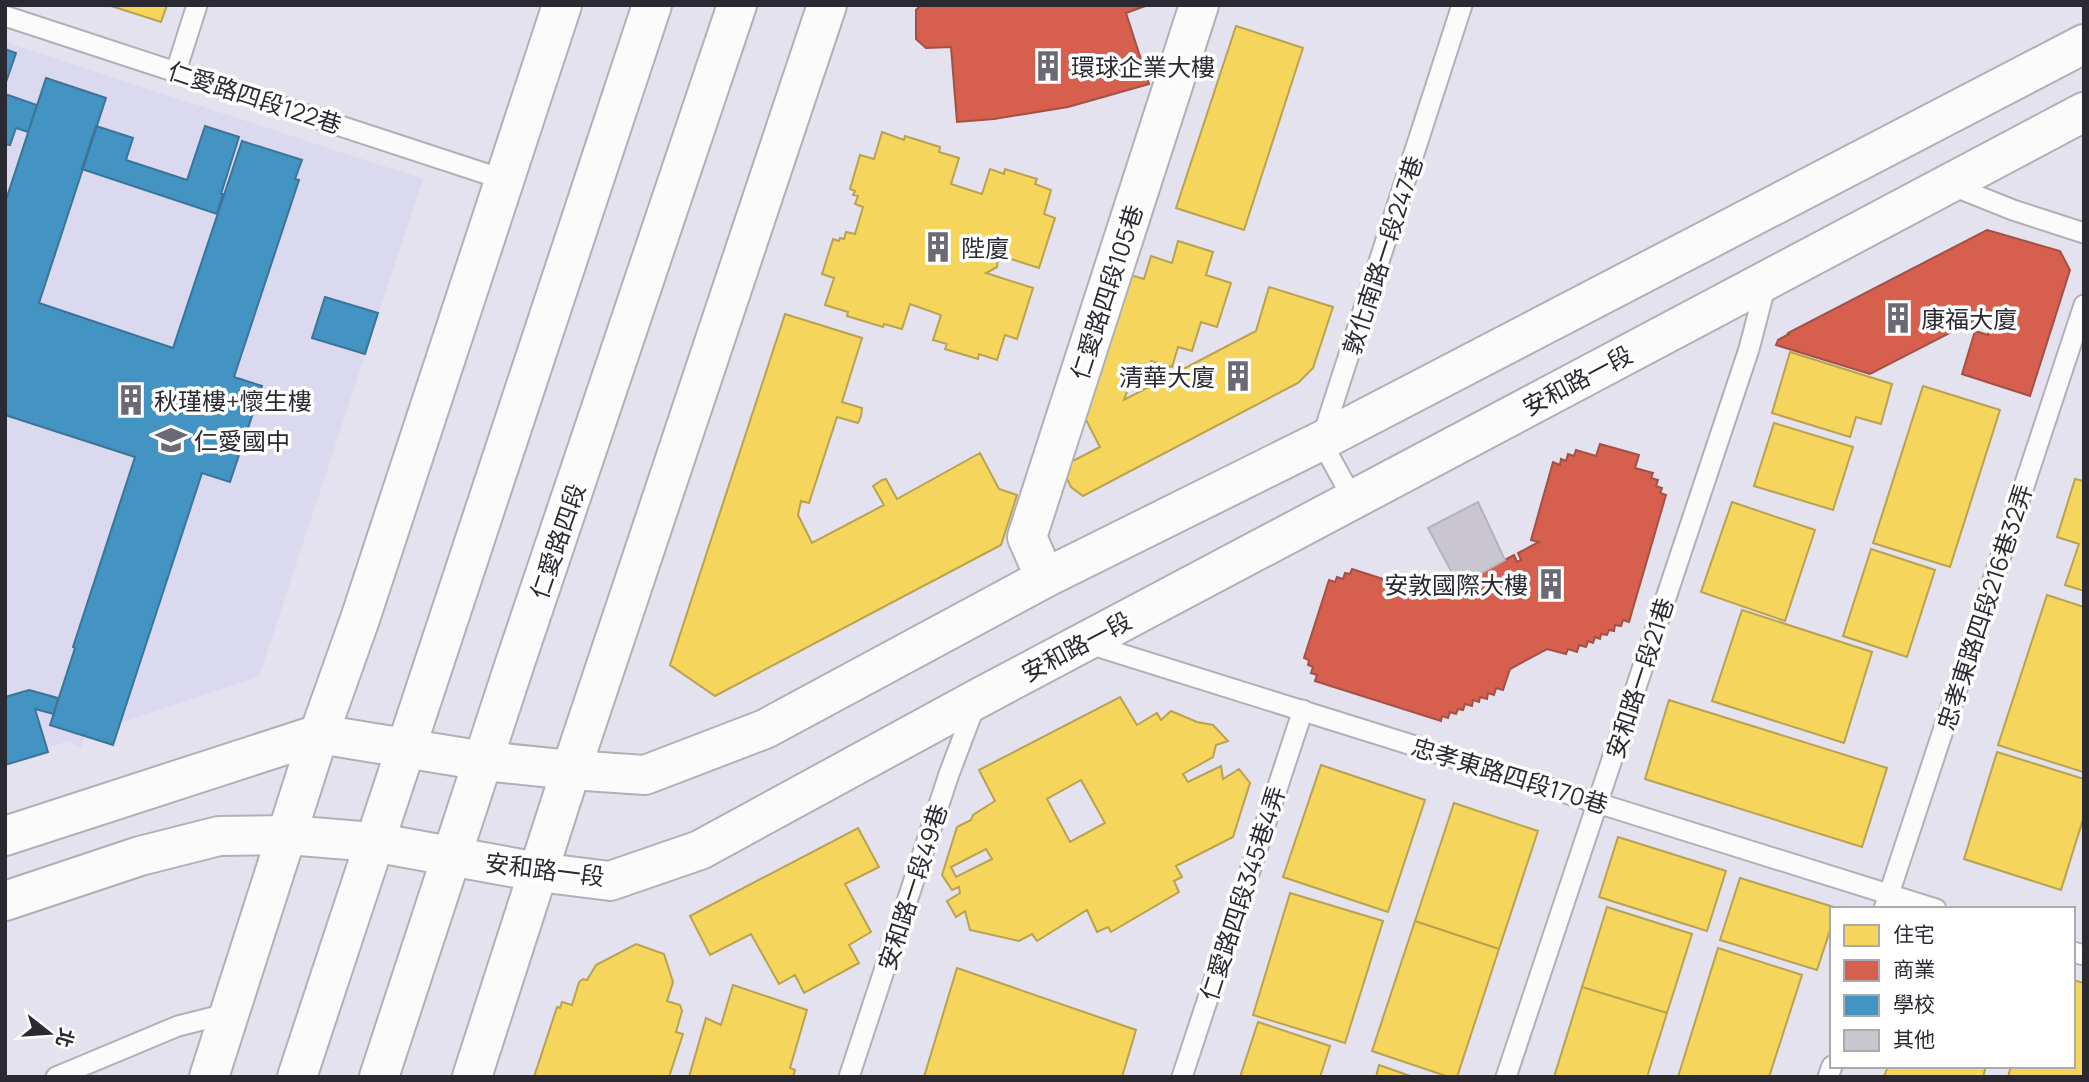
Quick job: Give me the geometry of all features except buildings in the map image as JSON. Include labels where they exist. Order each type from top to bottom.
[{"type":"street","points":[[209,1077],[319,734],[364,607],[562,5]]},
{"type":"street","points":[[297,1077],[652,5]]},
{"type":"street","name":"仁愛路四段","points":[[379,1077],[737,5]]},
{"type":"street","points":[[472,1077],[571,770],[827,5]]},
{"type":"street","name":"仁愛路四段105巷","points":[[1045,578],[1027,537],[1199,5]]},
{"type":"street","points":[[5,836],[319,734],[484,761],[645,775],[765,729],[1045,578],[1321,441],[2084,44]]},
{"type":"street","name":"安和路一段","points":[[5,901],[140,856],[219,836],[288,835],[373,842],[538,872],[610,881],[700,850],[977,699],[2084,112]]},
{"type":"lane","points":[[176,71],[197,5]]},
{"type":"lane","name":"敦化南路一段247巷","points":[[1321,441],[1462,5]]},
{"type":"lane","name":"仁愛路四段122巷","points":[[5,16],[505,180]]},
{"type":"lane","points":[[1948,184],[2013,210],[2084,233]]},
{"type":"lane","name":"安和路一段21巷","points":[[1506,1077],[1749,349],[1768,279]]},
{"type":"lane","name":"忠孝東路四段216巷32弄","points":[[1886,901],[2084,305]]},
{"type":"lane","points":[[1321,441],[1353,499]]},
{"type":"lane","name":"忠孝東路四段170巷","points":[[1084,642],[1598,802],[1886,901],[1924,907]]},
{"type":"lane","name":"安和路一段49巷","points":[[849,1077],[949,774],[977,699]]},
{"type":"lane","name":"仁愛路四段345巷4弄","points":[[1182,1077],[1303,710]]},
{"type":"lane","points":[[56,1077],[178,1026],[230,1013]]},
{"type":"shaded area","name":"仁愛國中","points":[[5,42],[423,179],[259,677],[121,723],[114,746],[84,737],[81,748],[68,741],[47,748],[48,752],[5,765]]},
{"type":"place","name":"環球企業大樓","points":[[1048,66]]},
{"type":"place","name":"陛廈","points":[[938,247]]},
{"type":"place","name":"康福大廈","points":[[1898,318]]},
{"type":"place","name":"清華大廈","points":[[1238,376]]},
{"type":"place","name":"秋瑾樓+懷生樓","points":[[131,400]]},
{"type":"place","name":"仁愛國中","points":[[171,440]]},
{"type":"place","name":"安敦國際大樓","points":[[1551,584]]}]
